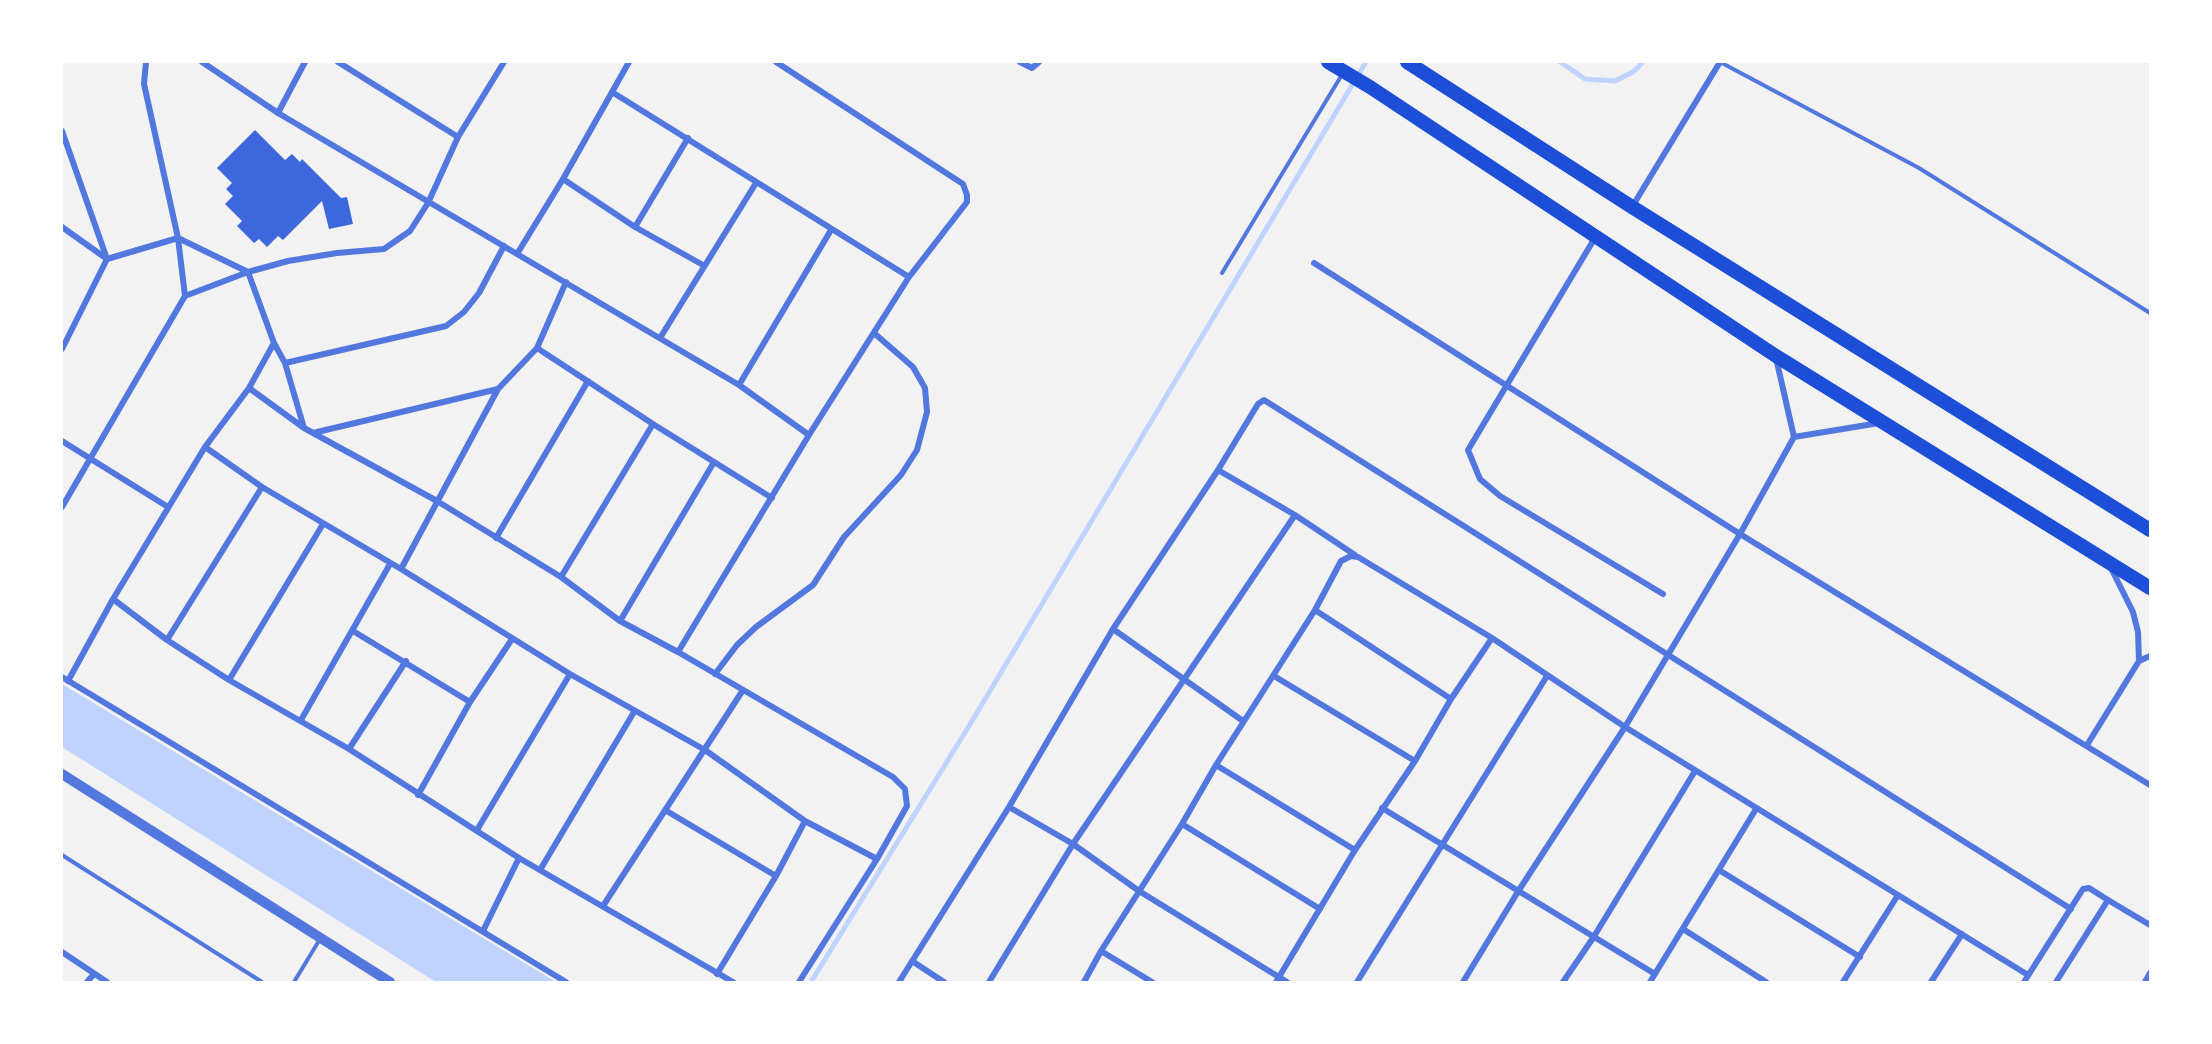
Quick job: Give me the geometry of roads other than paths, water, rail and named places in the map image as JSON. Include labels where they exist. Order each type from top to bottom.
[{"type":"highway","points":[[1328,62],[1371,87],[1776,356],[2151,588]]},
{"type":"highway","points":[[1407,62],[1632,207],[2151,530]]},
{"type":"street","points":[[62,507],[185,296],[178,238],[144,84],[146,62]]},
{"type":"street","points":[[202,62],[278,113],[739,385],[809,435]]},
{"type":"street","points":[[278,113],[305,62]]},
{"type":"street","points":[[338,62],[458,137]]},
{"type":"street","points":[[185,296],[248,272],[288,261],[337,253],[384,249],[410,231],[428,203],[458,137],[504,62]]},
{"type":"street","points":[[517,254],[563,179],[629,62]]},
{"type":"street","points":[[678,652],[873,333],[909,277],[967,202],[963,184],[776,62]]},
{"type":"street","points":[[1020,62],[1032,68],[1039,62]]},
{"type":"street","points":[[1632,207],[1720,62]]},
{"type":"street","points":[[612,92],[909,277]]},
{"type":"street","points":[[62,131],[107,259],[62,349]]},
{"type":"street","points":[[635,227],[688,138]]},
{"type":"street","points":[[563,179],[635,227],[703,265]]},
{"type":"street","points":[[660,338],[703,265],[756,183]]},
{"type":"street","points":[[62,226],[107,259]]},
{"type":"street","points":[[739,385],[831,230]]},
{"type":"street","points":[[1596,236],[1468,450],[1480,479],[1500,496],[1663,594]]},
{"type":"street","points":[[107,259],[178,238],[248,272],[274,343],[285,363],[304,428]]},
{"type":"street","points":[[285,363],[446,326],[464,312],[480,293],[504,246]]},
{"type":"street","points":[[1314,263],[1740,534],[2151,785]]},
{"type":"street","points":[[401,569],[498,389],[537,348],[566,282]]},
{"type":"street","points":[[62,331],[69,335]]},
{"type":"street","points":[[715,674],[737,645],[756,627],[813,585],[844,537],[901,475],[917,450],[927,412],[924,388],[913,367],[873,333]]},
{"type":"street","points":[[274,343],[249,388],[205,447],[65,679],[566,982]]},
{"type":"street","points":[[537,348],[772,498]]},
{"type":"street","points":[[1463,982],[1669,655],[1794,436],[1776,356]]},
{"type":"street","points":[[496,538],[588,381]]},
{"type":"street","points":[[249,388],[312,433],[437,501],[561,577],[620,621],[678,652],[893,777],[905,789],[907,806],[877,859],[799,982]]},
{"type":"street","points":[[312,433],[498,389]]},
{"type":"street","points":[[899,982],[1009,807],[1113,629],[1218,470],[1258,404],[1263,400],[2072,909]]},
{"type":"street","points":[[1794,436],[1885,423]]},
{"type":"street","points":[[561,577],[653,424]]},
{"type":"street","points":[[62,441],[168,507]]},
{"type":"street","points":[[205,447],[262,487],[401,569],[512,639],[634,712],[705,750],[805,820],[877,859]]},
{"type":"street","points":[[620,621],[714,462]]},
{"type":"street","points":[[1218,470],[1492,638],[1695,771],[2028,975]]},
{"type":"street","points":[[167,640],[262,487]]},
{"type":"street","points":[[989,982],[1073,844],[1294,515]]},
{"type":"street","points":[[229,680],[323,524]]},
{"type":"street","points":[[1084,982],[1243,721],[1274,676],[1341,561],[1351,556],[1358,557]]},
{"type":"street","points":[[2087,745],[2139,661],[2138,632],[2133,612],[2108,562]]},
{"type":"street","points":[[301,720],[390,564]]},
{"type":"street","points":[[113,599],[167,640],[229,680],[349,749],[519,858],[733,982]]},
{"type":"street","points":[[1314,610],[1451,699]]},
{"type":"street","points":[[1113,629],[1243,721]]},
{"type":"street","points":[[353,631],[406,661],[470,702]]},
{"type":"street","points":[[1277,980],[1382,808],[1415,761],[1451,699],[1492,638]]},
{"type":"street","points":[[418,795],[470,702],[512,639]]},
{"type":"street","points":[[2139,661],[2151,656]]},
{"type":"street","points":[[349,749],[406,661]]},
{"type":"street","points":[[477,830],[570,674]]},
{"type":"street","points":[[1274,676],[1415,761]]},
{"type":"street","points":[[1357,982],[1547,676]]},
{"type":"street","points":[[603,906],[743,690]]},
{"type":"street","points":[[540,870],[634,712]]},
{"type":"street","points":[[1216,765],[1356,850]]},
{"type":"street","points":[[1563,982],[1593,938],[1695,771]]},
{"type":"street","points":[[62,774],[390,982]]},
{"type":"street","points":[[1009,807],[1073,844],[1139,891],[1277,980],[1287,982]]},
{"type":"street","points":[[1382,808],[1655,974]]},
{"type":"street","points":[[1650,982],[1756,809]]},
{"type":"street","points":[[665,810],[776,876]]},
{"type":"street","points":[[717,974],[776,876],[805,820]]},
{"type":"street","points":[[1182,824],[1320,909]]},
{"type":"street","points":[[483,931],[519,858]]},
{"type":"street","points":[[1719,870],[1860,957]]},
{"type":"street","points":[[2024,982],[2086,887],[2151,925]]},
{"type":"street","points":[[1843,982],[1898,895]]},
{"type":"street","points":[[2056,982],[2109,900]]},
{"type":"street","points":[[1683,929],[1766,982]]},
{"type":"street","points":[[1931,982],[1962,934]]},
{"type":"street","points":[[1101,951],[1152,982]]},
{"type":"street","points":[[62,952],[107,982]]},
{"type":"street","points":[[912,961],[944,982]]},
{"type":"street","points":[[2145,982],[2151,973]]},
{"type":"street","points":[[87,982],[94,974]]},
{"type":"lane","points":[[1720,62],[1919,168],[2151,313]]},
{"type":"lane","points":[[1222,273],[1346,73]]},
{"type":"lane","points":[[62,855],[262,982]]},
{"type":"lane","points":[[294,982],[321,938]]},
{"type":"water","points":[[62,684],[556,982],[436,982],[62,747]]},
{"type":"waterway","points":[[811,982],[969,726],[1366,62]]},
{"type":"waterway","points":[[1560,62],[1585,79],[1615,81],[1633,72],[1643,62]]}]
